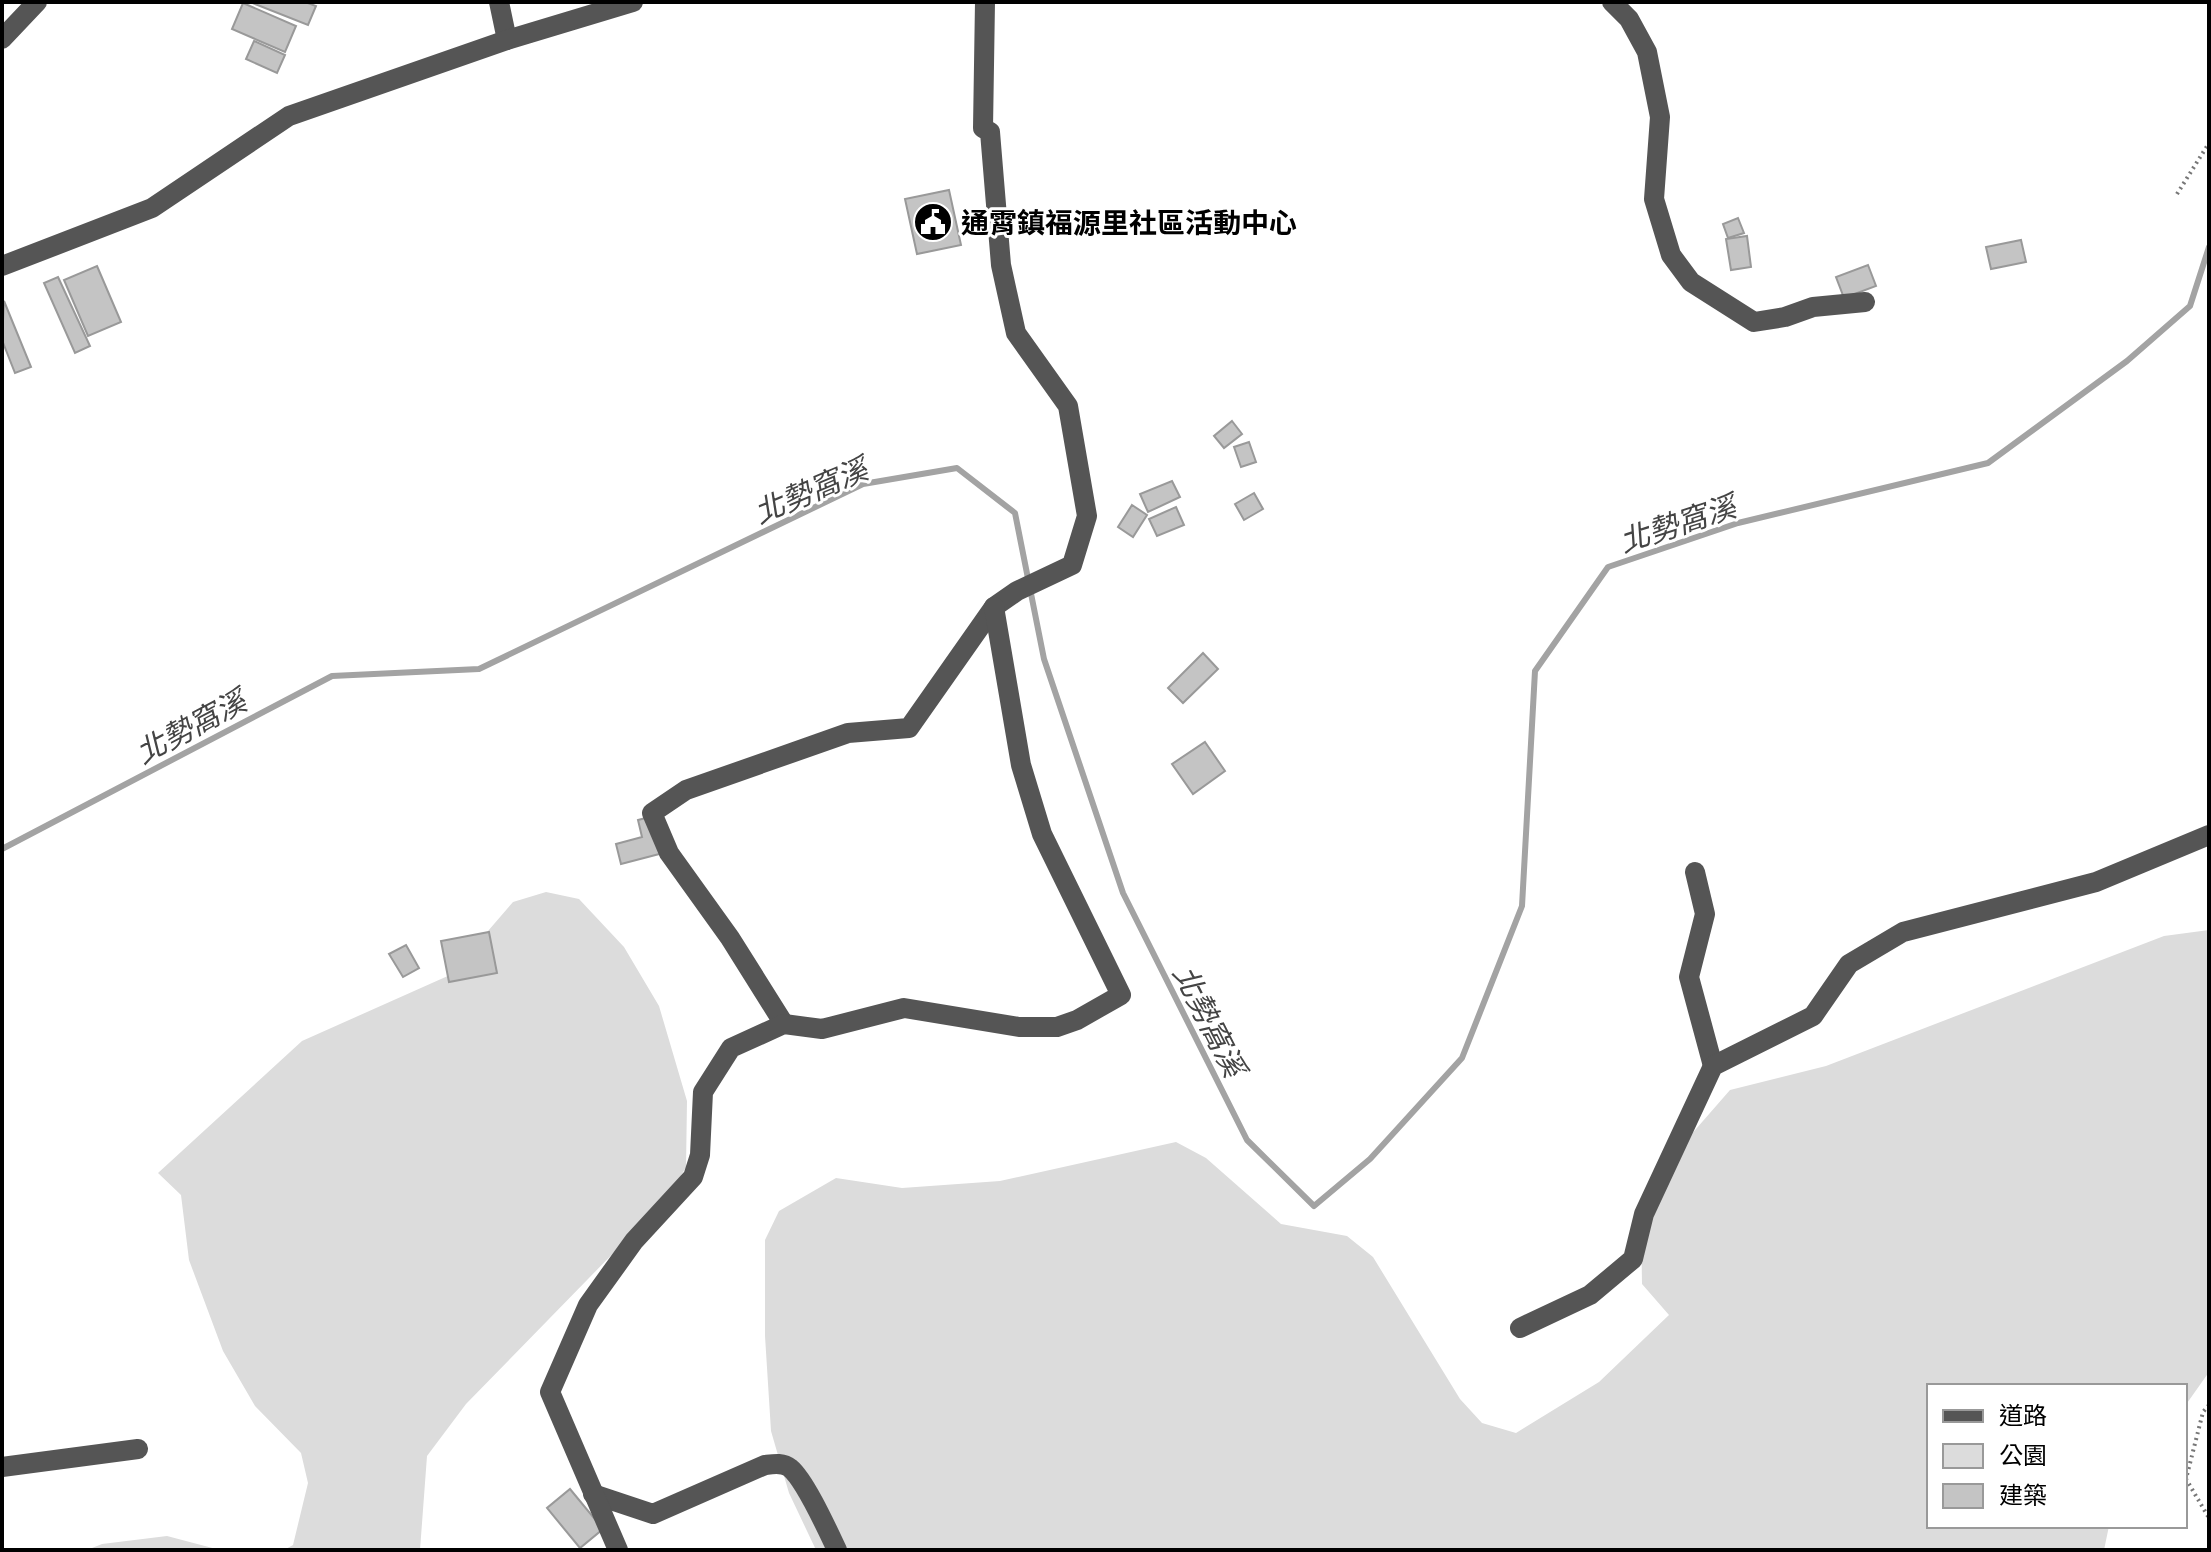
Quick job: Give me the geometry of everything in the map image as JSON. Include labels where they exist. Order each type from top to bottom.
[{"type":"street","points":[[2,39],[37,2]]},
{"type":"street","points":[[499,2],[507,40]]},
{"type":"street","points":[[2,266],[152,208],[289,116],[507,40],[633,2]]},
{"type":"street","points":[[784,1024],[730,938],[669,853],[652,813],[686,790],[848,733],[909,728],[994,607],[1017,591],[1072,565],[1087,516],[1068,406],[1016,333],[1001,265],[990,132],[983,128],[985,2]]},
{"type":"street","points":[[1612,2],[1629,19],[1647,52],[1660,117],[1654,199],[1671,255],[1678,267],[1691,282],[1754,322],[1785,317],[1813,307],[1865,302]]},
{"type":"street","points":[[618,1550],[550,1392],[588,1305],[634,1241],[693,1177],[700,1155],[703,1092],[731,1048],[784,1024],[822,1029],[904,1008],[1019,1027],[1057,1027],[1077,1020],[1121,995],[1042,834],[1021,765],[994,607]]},
{"type":"street","points":[[1520,1328],[1590,1295],[1633,1259],[1644,1214],[1713,1066],[1813,1016],[1849,964],[1903,932],[2096,882],[2209,835]]},
{"type":"street","points":[[1695,872],[1705,914],[1689,977],[1713,1066]]},
{"type":"street","points":[[2,1467],[138,1449]]},
{"type":"street","points":[[593,1494],[653,1514],[765,1465],[779,1464],[790,1467],[814,1503],[837,1550]]},
{"type":"path","points":[[2177,194],[2209,143]]},
{"type":"path","points":[[2187,1475],[2203,1412],[2209,1405]]},
{"type":"path","points":[[2187,1481],[2209,1518]]},
{"type":"green space","points":[[546,892],[579,899],[624,947],[659,1006],[687,1101],[686,1167],[669,1196],[466,1404],[427,1456],[420,1550],[284,1550],[293,1545],[308,1483],[301,1453],[255,1406],[223,1351],[189,1260],[181,1195],[158,1173],[302,1041],[450,975],[513,902]]},
{"type":"green space","points":[[2209,930],[2209,1372],[2187,1403],[2187,1384],[1927,1384],[1927,1528],[2109,1528],[2104,1550],[816,1550],[789,1493],[771,1431],[765,1336],[765,1240],[779,1211],[836,1178],[902,1188],[1000,1181],[1176,1142],[1206,1158],[1281,1224],[1347,1236],[1373,1257],[1460,1399],[1482,1423],[1516,1433],[1599,1382],[1669,1315],[1642,1284],[1641,1220],[1689,1137],[1730,1090],[1826,1066],[2164,936]]},
{"type":"green space","points":[[167,1536],[220,1550],[87,1550],[102,1544]]},
{"type":"building","points":[[250,2],[305,2],[316,6],[308,25]]},
{"type":"building","points":[[243,3],[296,26],[285,52],[232,29]]},
{"type":"building","points":[[254,41],[285,55],[277,73],[246,59]]},
{"type":"building","name":"通霄鎮福源里社區活動中心","points":[[949,190],[961,245],[917,254],[905,199]]},
{"type":"building","points":[[1738,218],[1744,233],[1728,238],[1723,224]]},
{"type":"building","points":[[1747,236],[1751,267],[1731,270],[1726,239]]},
{"type":"building","points":[[2021,240],[2026,262],[1991,269],[1986,247]]},
{"type":"building","points":[[1868,265],[1876,286],[1844,298],[1836,277]]},
{"type":"building","points":[[97,266],[121,322],[88,336],[64,280]]},
{"type":"building","points":[[58,277],[90,346],[75,353],[44,283]]},
{"type":"building","points":[[4,301],[31,367],[15,373],[2,340]]},
{"type":"building","points":[[1232,421],[1242,434],[1224,448],[1214,436]]},
{"type":"building","points":[[1249,442],[1256,462],[1241,467],[1234,447]]},
{"type":"building","points":[[1172,481],[1180,497],[1148,512],[1140,494]]},
{"type":"building","points":[[1254,493],[1263,509],[1244,520],[1235,504]]},
{"type":"building","points":[[1132,505],[1147,515],[1133,537],[1118,527]]},
{"type":"building","points":[[1176,507],[1184,525],[1157,536],[1149,519]]},
{"type":"building","points":[[1203,653],[1218,669],[1183,703],[1168,688]]},
{"type":"building","points":[[1205,742],[1225,771],[1193,794],[1172,764]]},
{"type":"building","points":[[657,815],[667,852],[621,864],[616,844],[642,837],[638,820]]},
{"type":"building","points":[[489,932],[497,973],[449,982],[441,941]]},
{"type":"building","points":[[406,945],[419,968],[403,977],[389,954]]},
{"type":"building","points":[[570,1489],[603,1529],[580,1548],[547,1508]]},
{"type":"waterway","name":"北勢窩溪","points":[[2,849],[332,676],[479,669],[863,484],[957,468],[1015,513],[1044,659],[1123,893],[1247,1140],[1314,1206],[1370,1159],[1462,1058],[1522,906],[1535,671],[1608,567],[1738,523],[1988,463],[2127,361],[2190,306],[2209,247]]},
{"type":"place","name":"通霄鎮福源里社區活動中心","points":[[933,222]]}]
